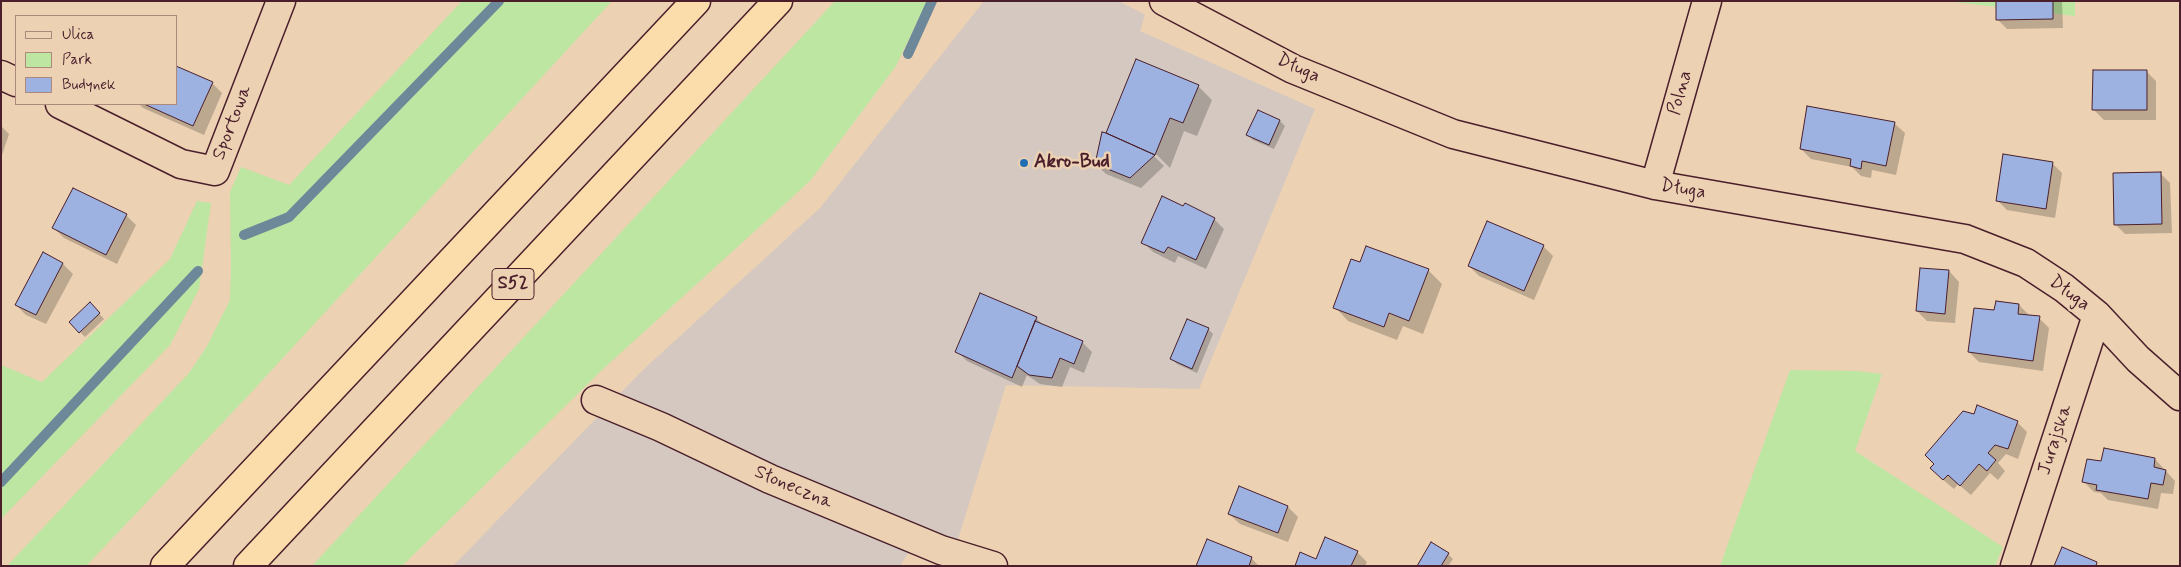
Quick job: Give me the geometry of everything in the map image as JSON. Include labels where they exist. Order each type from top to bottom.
[{"type":"highway","points":[[165,566],[696,1]]},
{"type":"highway","name":"S52","points":[[248,566],[778,1]]},
{"type":"street","name":"Sportowa","points":[[62,105],[181,164],[215,171],[281,1]]},
{"type":"street","name":"Długa","points":[[1164,1],[1293,69],[1453,134],[1655,185],[1965,239],[2026,263],[2064,288],[2097,315],[2138,359],[2180,396]]},
{"type":"street","name":"Polna","points":[[1655,185],[1707,1]]},
{"type":"street","points":[[1,75],[15,82]]},
{"type":"street","name":"Jurajska","points":[[2015,566],[2097,315]]},
{"type":"street","name":"Słoneczna","points":[[596,400],[661,427],[770,479],[941,550],[993,566]]},
{"type":"shaded area","points":[[984,1],[1119,1],[1145,15],[1140,31],[1315,109],[1199,389],[1006,385],[958,539],[920,534],[900,566],[453,566],[644,369],[820,208]]},
{"type":"green space","points":[[462,1],[612,1],[246,398],[86,566],[7,566],[189,373],[207,346],[230,300],[230,192],[241,167],[289,185]]},
{"type":"green space","points":[[835,1],[927,1],[896,66],[810,181],[602,370],[402,566],[312,566]]},
{"type":"green space","points":[[1945,1],[2075,1],[2075,16]]},
{"type":"green space","points":[[197,201],[211,203],[199,289],[170,345],[1,519],[1,365],[42,382],[170,259]]},
{"type":"green space","points":[[1790,370],[1857,371],[1882,374],[1855,451],[2003,547],[1995,566],[1720,566]]},
{"type":"building","points":[[1996,1],[2053,1],[2053,19],[1996,20]]},
{"type":"building","points":[[1136,59],[1199,85],[1183,123],[1170,118],[1155,155],[1106,133]]},
{"type":"building","points":[[178,67],[213,82],[193,126],[146,105],[178,105]]},
{"type":"building","points":[[2093,70],[2147,70],[2147,110],[2092,110]]},
{"type":"building","points":[[1807,106],[1895,122],[1886,166],[1862,161],[1861,169],[1850,166],[1851,159],[1800,149]]},
{"type":"building","points":[[1258,110],[1280,120],[1269,145],[1246,135]]},
{"type":"building","points":[[1102,132],[1155,155],[1130,178],[1095,164]]},
{"type":"building","points":[[2003,154],[2053,162],[2046,209],[1996,201]]},
{"type":"building","points":[[2161,172],[2162,224],[2114,225],[2113,173]]},
{"type":"building","points":[[73,188],[127,214],[106,255],[52,228]]},
{"type":"building","points":[[1162,196],[1183,206],[1185,203],[1215,218],[1196,260],[1168,247],[1164,253],[1141,243]]},
{"type":"building","points":[[1487,221],[1544,245],[1524,291],[1468,266]]},
{"type":"building","points":[[1366,246],[1429,269],[1409,321],[1389,313],[1384,327],[1333,308],[1351,259],[1360,262]]},
{"type":"building","points":[[43,252],[63,263],[36,315],[15,305]]},
{"type":"building","points":[[1920,268],[1949,270],[1945,314],[1916,311]]},
{"type":"building","points":[[980,293],[1037,317],[1012,378],[955,352]]},
{"type":"building","points":[[1996,301],[2019,304],[2018,314],[2040,316],[2033,361],[1968,352],[1974,308],[1994,310]]},
{"type":"building","points":[[90,302],[100,313],[79,333],[69,322]]},
{"type":"building","points":[[1187,319],[1209,328],[1192,369],[1170,359]]},
{"type":"building","points":[[1035,321],[1083,341],[1074,364],[1060,358],[1052,378],[1029,375],[1017,366]]},
{"type":"building","points":[[1977,405],[2018,421],[2008,449],[1995,445],[1988,453],[1996,460],[1987,471],[1979,464],[1960,486],[1948,475],[1943,480],[1930,468],[1934,464],[1925,455],[1963,411],[1974,414]]},
{"type":"building","points":[[2104,448],[2155,458],[2154,467],[2166,470],[2163,485],[2151,483],[2148,499],[2096,490],[2097,485],[2082,482],[2087,459],[2101,461]]},
{"type":"building","points":[[1239,486],[1288,506],[1278,533],[1228,514]]},
{"type":"building","points":[[1325,537],[1358,551],[1351,566],[1295,566],[1300,552],[1316,559]]},
{"type":"building","points":[[1207,539],[1252,557],[1249,566],[1196,566]]},
{"type":"building","points":[[1431,542],[1449,553],[1441,566],[1417,566]]},
{"type":"building","points":[[2062,547],[2097,562],[2096,566],[2054,566]]},
{"type":"waterway","points":[[244,235],[289,217],[499,1]]},
{"type":"waterway","points":[[908,54],[932,1]]},
{"type":"waterway","points":[[1,482],[198,271]]},
{"type":"place","name":"Akro-Bud","points":[[1024,163]]}]
